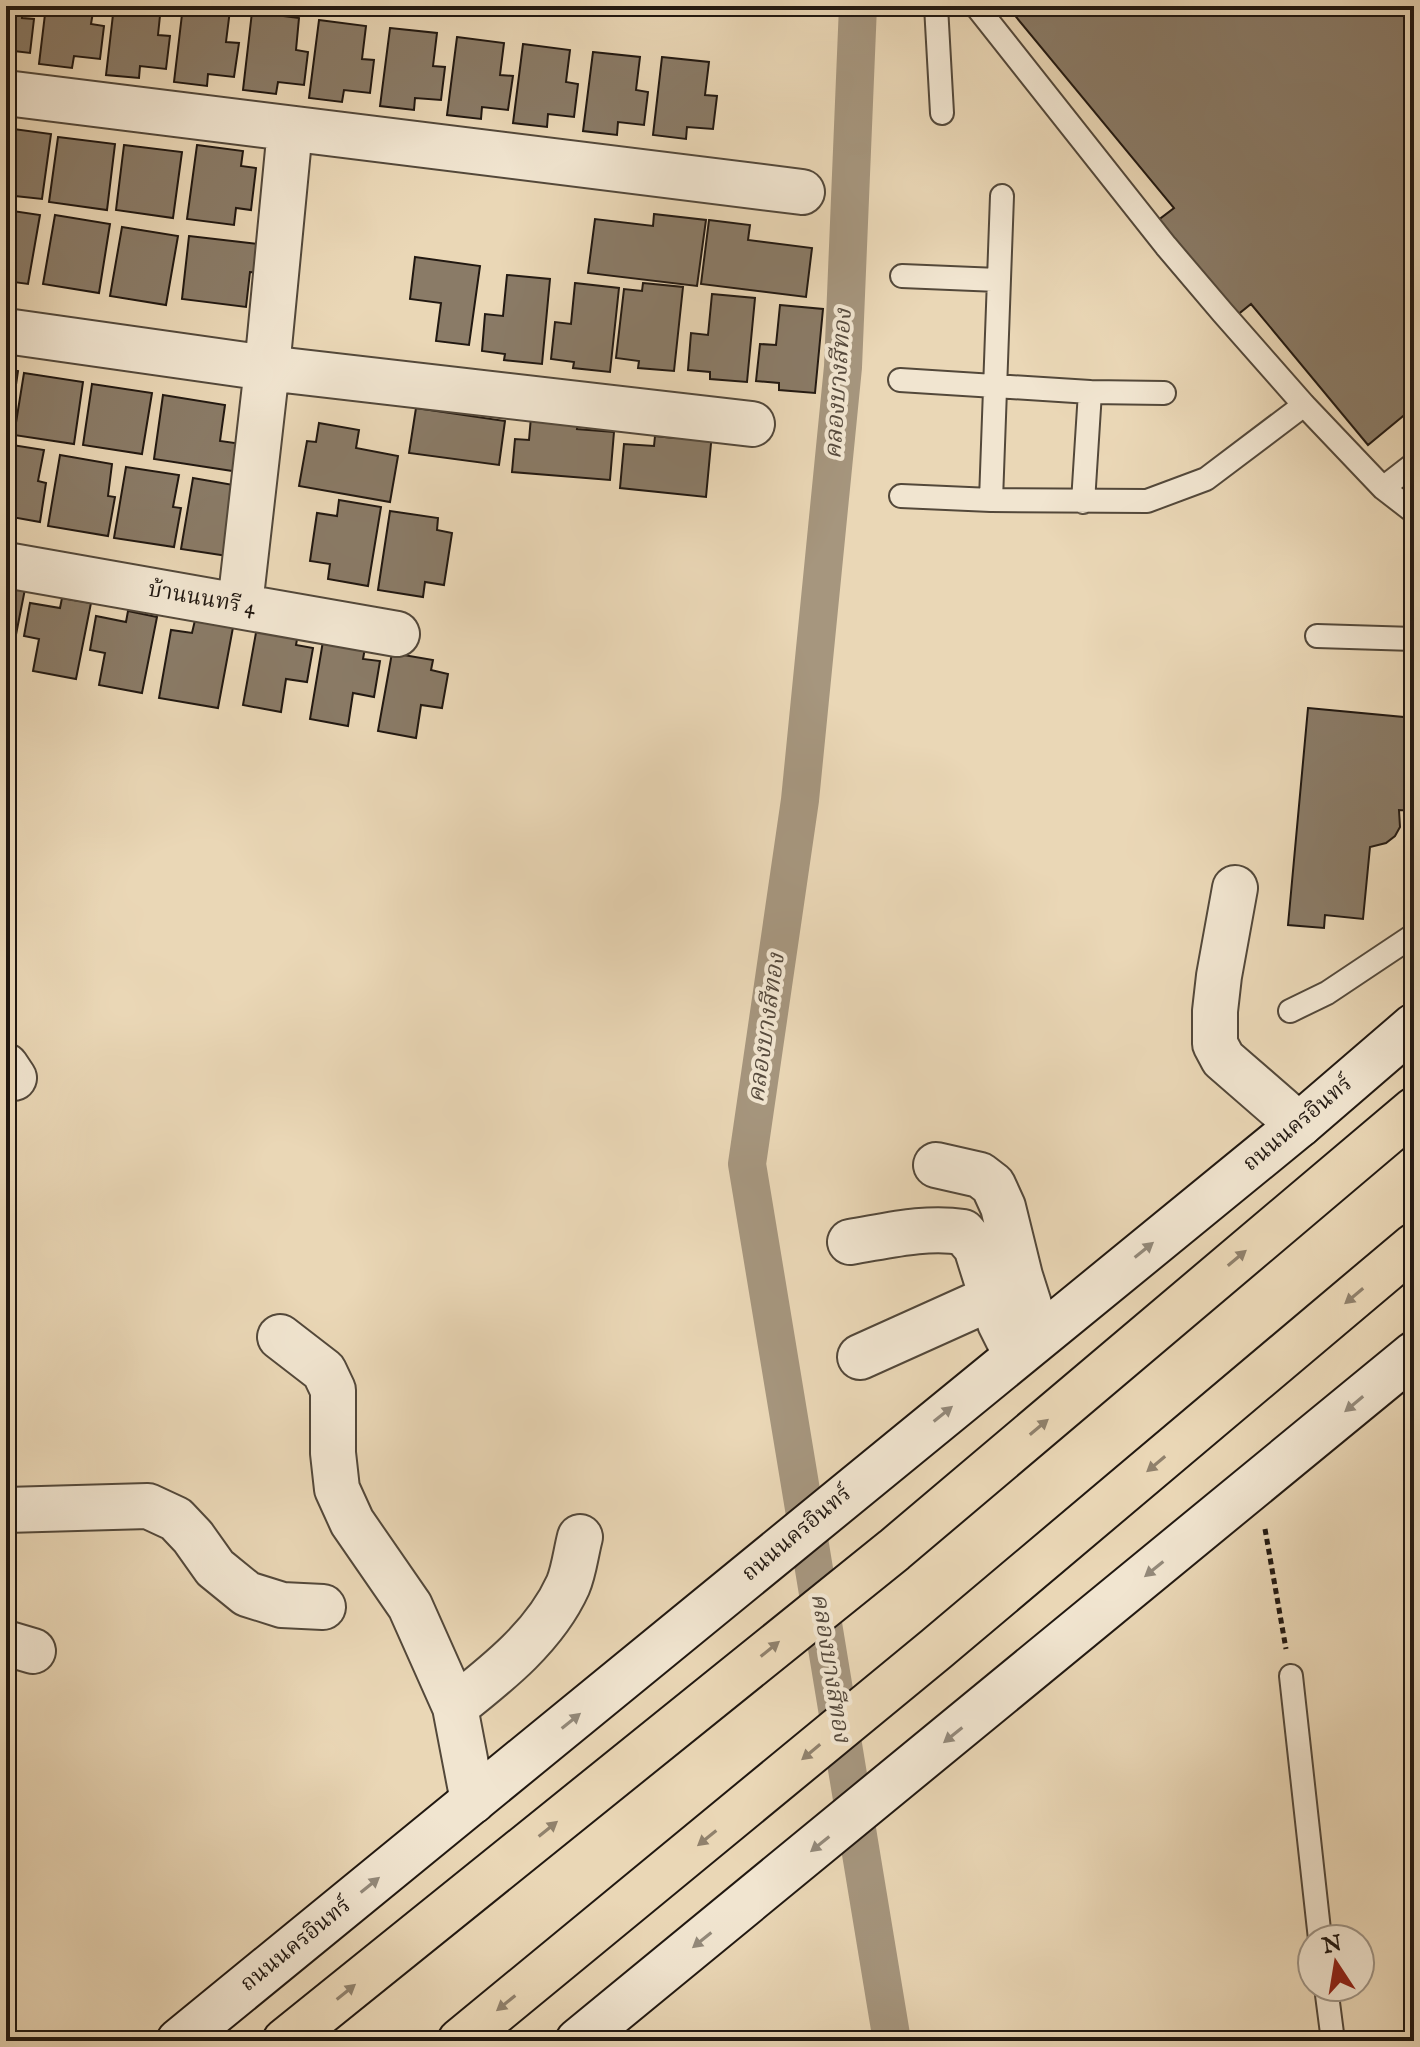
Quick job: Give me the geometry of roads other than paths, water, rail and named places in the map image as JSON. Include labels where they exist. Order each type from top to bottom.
[{"type":"main road","points":[[285,2041],[894,1550],[1407,1112]]},
{"type":"main road","points":[[460,2041],[936,1649],[1414,1246]]},
{"type":"street","points":[[6,93],[802,192]]},
{"type":"street","points":[[240,605],[290,129]]},
{"type":"street","points":[[6,331],[267,368],[752,424]]},
{"type":"street","name":"บ้านนนทรี 4","points":[[6,565],[397,634]]},
{"type":"street","points":[[1235,888],[1219,976],[1215,1044],[1223,1059],[1299,1125]]},
{"type":"street","name":"ถนนนครอินทร์","points":[[179,2041],[1299,1125],[1414,1026]]},
{"type":"street","points":[[936,1165],[980,1175],[993,1185],[1003,1207],[1028,1346]]},
{"type":"street","points":[[850,1242],[921,1230],[963,1232],[976,1247],[991,1298],[1028,1346]]},
{"type":"street","points":[[860,1357],[991,1298]]},
{"type":"street","points":[[280,1337],[324,1371],[333,1390],[333,1453],[337,1489],[352,1522],[410,1606],[455,1707],[473,1801]]},
{"type":"street","points":[[578,2041],[1414,1354]]},
{"type":"street","points":[[6,1510],[148,1506],[176,1519],[215,1568],[247,1594],[282,1605],[323,1607]]},
{"type":"street","points":[[455,1707],[502,1670],[547,1620],[568,1584],[580,1537]]},
{"type":"lane","points":[[936,6],[942,113]]},
{"type":"lane","points":[[976,6],[1166,246],[1304,405],[1383,488],[1414,512]]},
{"type":"lane","points":[[991,500],[1002,196]]},
{"type":"lane","points":[[902,276],[998,280]]},
{"type":"lane","points":[[900,380],[1090,392],[1164,393]]},
{"type":"lane","points":[[1083,502],[1090,392]]},
{"type":"lane","points":[[901,496],[1147,501],[1206,479],[1304,405]]},
{"type":"lane","points":[[1383,488],[1414,464]]},
{"type":"lane","points":[[1317,636],[1414,639]]},
{"type":"lane","points":[[1290,1011],[1327,993],[1414,935]]},
{"type":"lane","points":[[1291,1676],[1318,1923]]},
{"type":"lane","points":[[1328,2003],[1333,2041]]},
{"type":"waterway","name":"คลองบางสีทอง","points":[[858,6],[843,367],[800,800],[747,1164],[892,2041]]}]
